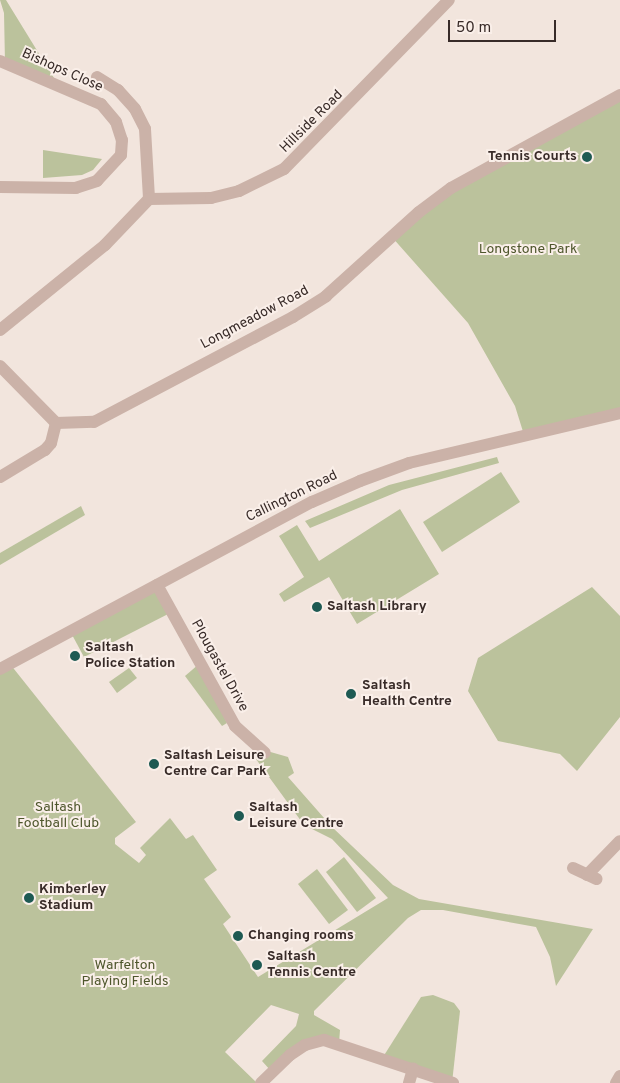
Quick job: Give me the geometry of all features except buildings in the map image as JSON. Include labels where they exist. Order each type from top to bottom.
[{"type":"street","name":"Hillside Road","points":[[149,199],[211,198],[239,192],[284,169],[324,132],[440,2]]},
{"type":"street","name":"Bishops Close","points":[[0,62],[101,104],[116,122],[122,140],[120,155],[97,181],[76,188],[0,187]]},
{"type":"street","points":[[0,330],[105,245],[149,199],[145,129],[135,109],[118,90],[97,77]]},
{"type":"street","name":"Longmeadow Road","points":[[56,423],[94,422],[293,317],[332,291],[419,212],[451,188],[620,95]]},
{"type":"street","points":[[0,366],[56,423],[51,443],[45,450],[0,477]]},
{"type":"street","name":"Callington Road","points":[[0,669],[306,505],[360,481],[409,463],[620,413]]},
{"type":"street","name":"Plougastel Drive","points":[[157,585],[235,726],[265,752]]},
{"type":"street","points":[[573,868],[592,877],[620,841]]},
{"type":"street","points":[[261,1083],[290,1055],[305,1045],[324,1040],[453,1083]]},
{"type":"street","points":[[409,1083],[413,1069]]},
{"type":"street","points":[[616,1083],[620,1076]]},
{"type":"green space","points":[[0,0],[6,0],[57,83],[5,63],[4,13]]},
{"type":"green space","name":"Longstone Park","points":[[620,95],[620,413],[525,438],[515,406],[468,323],[391,236],[419,212]]},
{"type":"green space","points":[[43,150],[102,159],[93,170],[82,175],[43,178]]},
{"type":"green space","points":[[497,457],[499,463],[402,490],[310,528],[305,521],[389,485]]},
{"type":"green space","points":[[501,472],[520,502],[442,552],[423,522]]},
{"type":"green space","points":[[81,506],[85,515],[0,565],[0,553]]},
{"type":"green space","points":[[400,509],[439,574],[357,624],[329,577],[284,602],[279,594],[304,577],[279,536],[297,525],[319,561]]},
{"type":"green space","points":[[157,585],[172,612],[84,657],[70,631]]},
{"type":"green space","points":[[592,587],[620,616],[620,717],[577,771],[560,754],[498,741],[468,691],[478,658]]},
{"type":"green space","name":"Warfelton Playing Fields","points":[[10,664],[136,822],[115,838],[115,844],[139,863],[146,855],[140,848],[170,818],[186,839],[193,835],[217,870],[204,879],[231,917],[223,924],[258,977],[388,898],[332,839],[304,825],[253,755],[260,749],[288,757],[294,773],[288,777],[332,827],[393,885],[419,899],[593,929],[556,986],[550,957],[536,927],[443,910],[421,910],[408,918],[314,1011],[314,1015],[340,1030],[339,1043],[324,1040],[271,1071],[262,1061],[296,1026],[299,1014],[271,1005],[225,1052],[257,1083],[0,1083],[0,669]]},
{"type":"green space","points":[[199,664],[227,723],[222,726],[185,676]]},
{"type":"green space","points":[[129,668],[137,678],[117,693],[109,682]]},
{"type":"green space","points":[[344,857],[376,898],[357,912],[326,872]]},
{"type":"green space","points":[[317,869],[348,910],[329,924],[298,884]]},
{"type":"green space","points":[[433,995],[454,1003],[460,1011],[452,1083],[383,1057],[421,997]]},
{"type":"place","name":"Tennis Courts","points":[[587,157]]},
{"type":"place","name":"Saltash Library","points":[[317,607]]},
{"type":"place","name":"Saltash Police Station","points":[[75,656]]},
{"type":"place","name":"Saltash Health Centre","points":[[351,694]]},
{"type":"place","name":"Saltash Leisure Centre Car Park","points":[[154,764]]},
{"type":"place","name":"Saltash Leisure Centre","points":[[239,816]]},
{"type":"place","name":"Kimberley Stadium","points":[[29,898]]},
{"type":"place","name":"Changing rooms","points":[[238,936]]},
{"type":"place","name":"Saltash Tennis Centre","points":[[257,965]]},
{"type":"park label","name":"Saltash Football Club","points":[[58,816]]}]
